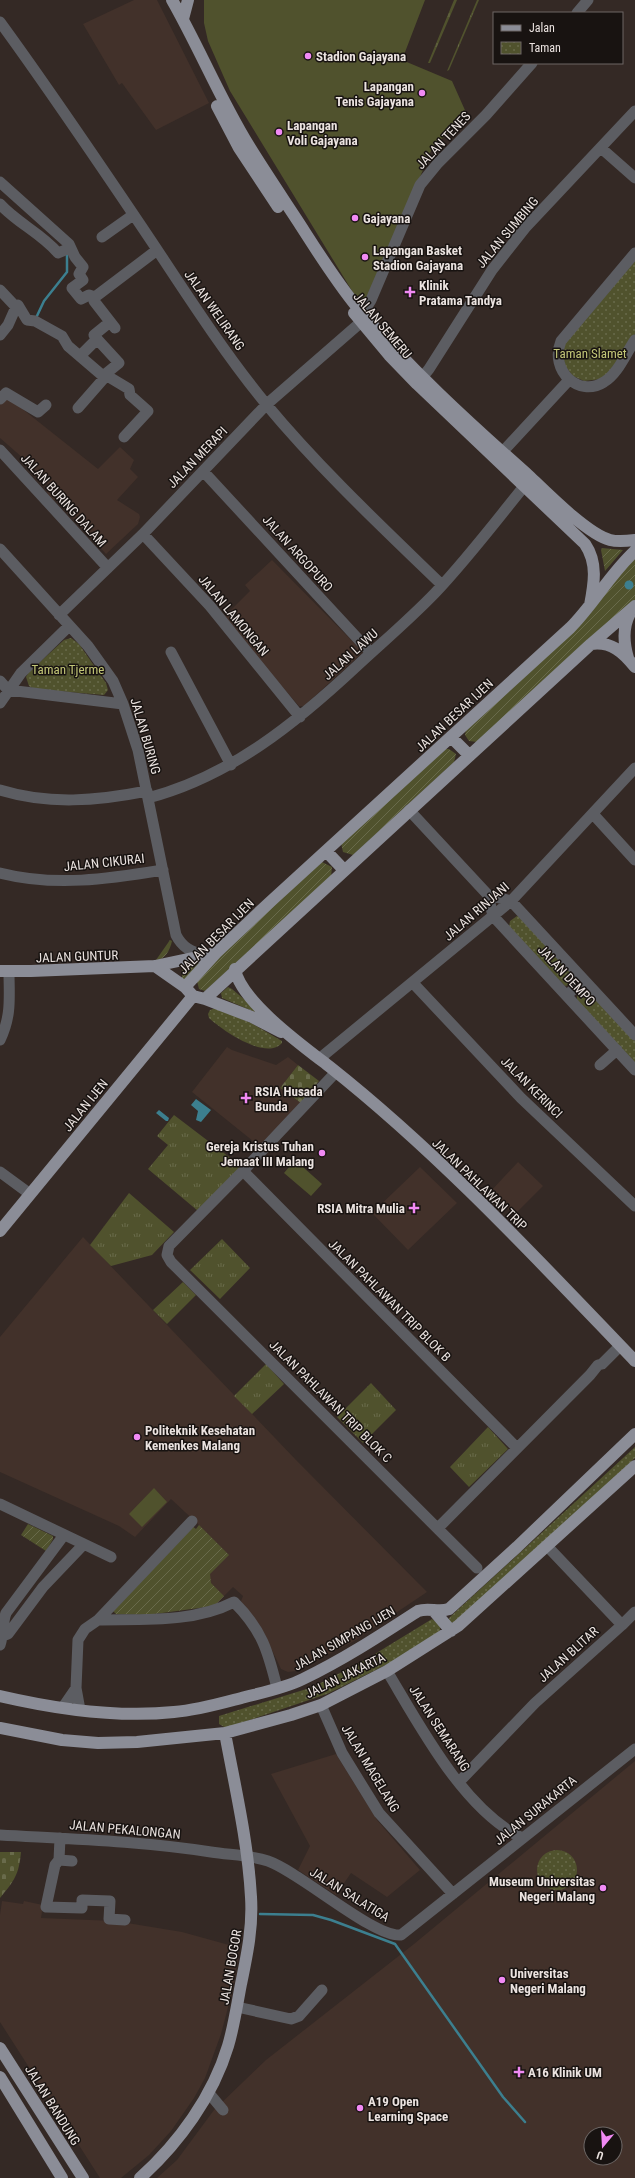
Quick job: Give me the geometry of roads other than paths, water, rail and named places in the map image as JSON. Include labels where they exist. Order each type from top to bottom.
[{"type":"main road","name":"JALAN SEMERU","points":[[172,0],[184,23]]},
{"type":"main road","name":"JALAN SEMERU","points":[[188,0],[184,23],[184,35],[186,41],[239,148],[320,268],[362,318],[420,381],[527,482],[585,544],[591,553],[594,576],[590,605]]},
{"type":"main road","name":"JALAN SEMERU","points":[[527,482],[594,533],[610,540],[635,540]]},
{"type":"main road","name":"JALAN BESAR IJEN","points":[[194,994],[210,954],[326,851],[570,628],[590,605],[612,574],[635,551]]},
{"type":"main road","points":[[194,994],[235,969],[591,644],[635,606]]},
{"type":"main road","points":[[632,662],[624,644],[624,631],[628,618],[635,606]]},
{"type":"main road","points":[[591,644],[602,642],[609,644],[632,662]]},
{"type":"main road","points":[[451,737],[469,755]]},
{"type":"main road","points":[[326,851],[344,870]]},
{"type":"main road","name":"JALAN GUNTUR","points":[[4,971],[155,966],[210,954]]},
{"type":"main road","name":"JALAN PAHLAWAN TRIP","points":[[155,966],[194,994],[252,1017],[295,1039]]},
{"type":"main road","name":"JALAN PAHLAWAN TRIP","points":[[235,969],[238,983],[247,994],[295,1039],[390,1118],[472,1194],[635,1361]]},
{"type":"main road","name":"JALAN IJEN","points":[[0,1231],[194,994]]},
{"type":"main road","name":"JALAN SIMPANG IJEN","points":[[0,1696],[80,1710],[133,1714],[175,1712],[210,1706],[277,1688],[303,1679],[369,1642],[424,1608],[434,1611],[442,1611],[457,1602],[635,1434]]},
{"type":"main road","name":"JALAN JAKARTA","points":[[0,1728],[62,1740],[98,1743],[137,1742],[225,1733],[292,1715],[321,1705],[387,1671],[451,1631],[635,1466]]},
{"type":"main road","points":[[434,1611],[451,1631]]},
{"type":"main road","name":"JALAN BOGOR","points":[[140,2178],[190,2122],[208,2092],[227,2047],[237,2007],[251,1924],[251,1897],[247,1856],[225,1733]]},
{"type":"main road","name":"JALAN BANDUNG","points":[[0,2048],[83,2178]]},
{"type":"main road","points":[[0,2076],[62,2178]]},
{"type":"street","points":[[578,12],[588,0]]},
{"type":"street","name":"JALAN WELIRANG","points":[[0,22],[39,76],[233,361],[267,404],[352,498],[442,585]]},
{"type":"street","name":"JALAN TENES","points":[[362,318],[420,185],[438,163],[486,115],[531,64]]},
{"type":"street","name":"JALAN SUMBING","points":[[420,381],[492,270],[525,228],[635,110]]},
{"type":"street","points":[[601,148],[635,178]]},
{"type":"street","points":[[0,182],[69,244],[68,249],[83,267],[79,274],[83,280],[72,288],[81,299],[89,295],[95,297]]},
{"type":"street","points":[[0,204],[14,217],[50,243],[58,253],[68,249]]},
{"type":"street","points":[[102,237],[133,214]]},
{"type":"street","points":[[95,297],[157,250]]},
{"type":"street","points":[[635,253],[561,341],[557,355],[558,364],[569,380],[588,386],[604,383],[610,378],[635,340]]},
{"type":"street","points":[[0,290],[17,306],[27,320],[35,321],[62,336],[68,346],[105,376],[129,389],[130,395],[148,411],[124,437]]},
{"type":"street","points":[[78,408],[105,376],[119,363],[94,335],[112,325],[94,301],[95,297]]},
{"type":"street","points":[[0,335],[11,320],[17,306]]},
{"type":"street","name":"JALAN MERAPI","points":[[59,615],[143,534],[267,404],[362,318]]},
{"type":"street","points":[[80,356],[97,339]]},
{"type":"street","points":[[499,456],[569,380]]},
{"type":"street","points":[[0,399],[6,393],[38,412],[46,404]]},
{"type":"street","name":"JALAN BURING DALAM","points":[[0,450],[108,568]]},
{"type":"street","name":"JALAN ARGOPURO","points":[[203,471],[371,654]]},
{"type":"street","name":"JALAN LAWU","points":[[0,790],[23,797],[66,801],[148,795],[198,782],[231,765],[300,716],[371,654],[442,585],[527,482]]},
{"type":"street","name":"JALAN LAMONGAN","points":[[143,534],[210,606],[300,716]]},
{"type":"street","name":"JALAN BURING","points":[[0,548],[88,646],[113,681],[123,704],[138,750],[176,935],[179,942],[188,950],[210,954]]},
{"type":"street","points":[[0,703],[8,690],[26,668],[69,626]]},
{"type":"street","points":[[171,652],[231,765]]},
{"type":"street","points":[[0,681],[8,690],[123,704]]},
{"type":"street","name":"JALAN RINJANI","points":[[320,1059],[511,901],[635,768]]},
{"type":"street","name":"JALAN DEMPO","points":[[409,810],[488,895],[493,916],[635,1070]]},
{"type":"street","points":[[593,814],[635,860]]},
{"type":"street","name":"JALAN CIKURAI","points":[[0,873],[39,880],[73,881],[108,879],[163,870]]},
{"type":"street","points":[[488,895],[511,901]]},
{"type":"street","name":"JALAN DEMPO","points":[[511,901],[635,1035]]},
{"type":"street","points":[[0,1040],[8,1024],[10,1013],[4,971]]},
{"type":"street","points":[[567,995],[584,980]]},
{"type":"street","name":"JALAN KERINCI","points":[[413,983],[521,1098],[635,1206]]},
{"type":"street","points":[[600,1065],[617,1050]]},
{"type":"street","points":[[243,1172],[336,1072]]},
{"type":"street","points":[[0,1172],[30,1194]]},
{"type":"street","name":"JALAN PAHLAWAN TRIP BLOK C","points":[[243,1172],[169,1246],[167,1254],[171,1262],[477,1568]]},
{"type":"street","name":"JALAN PAHLAWAN TRIP BLOK B","points":[[243,1172],[517,1448]]},
{"type":"street","points":[[438,1528],[590,1375],[596,1373],[601,1368],[602,1364],[620,1346]]},
{"type":"street","points":[[0,1504],[111,1557]]},
{"type":"street","points":[[80,1710],[76,1688],[78,1640],[85,1629],[98,1620],[192,1521]]},
{"type":"street","points":[[2,1640],[3,1624],[12,1604],[64,1535]]},
{"type":"street","points":[[2,1640],[43,1588],[84,1544]]},
{"type":"street","points":[[547,1546],[622,1625]]},
{"type":"street","points":[[98,1620],[173,1618],[204,1613],[234,1602],[252,1621],[261,1636],[277,1688]]},
{"type":"street","points":[[12,1604],[24,1612]]},
{"type":"street","name":"JALAN BLITAR","points":[[459,1782],[535,1703],[635,1612]]},
{"type":"street","name":"JALAN SEMARANG","points":[[387,1671],[440,1758],[459,1782],[507,1831],[522,1838]]},
{"type":"street","points":[[63,1707],[76,1688]]},
{"type":"street","name":"JALAN MAGELANG","points":[[321,1705],[342,1753],[379,1813],[453,1894]]},
{"type":"street","name":"JALAN SURAKARTA","points":[[453,1894],[635,1749]]},
{"type":"street","name":"JALAN SEMARANG","points":[[507,1831],[513,1845]]},
{"type":"street","name":"JALAN PEKALONGAN","points":[[0,1834],[129,1841],[247,1856]]},
{"type":"street","points":[[60,1838],[59,1860],[55,1865],[46,1907],[82,1908],[82,1900],[110,1901],[109,1919],[125,1920]]},
{"type":"street","name":"JALAN SALATIGA","points":[[247,1856],[268,1861],[285,1869],[327,1897],[386,1933],[392,1935],[401,1935],[453,1894]]},
{"type":"street","points":[[59,1860],[72,1860]]},
{"type":"street","points":[[237,2007],[291,2019],[299,2016],[322,1990]]},
{"type":"street","points":[[208,2092],[223,2110]]},
{"type":"water","points":[[629,580],[634,585],[629,590],[624,585]]},
{"type":"water","points":[[196,1099],[211,1110],[201,1122],[196,1120],[198,1111],[191,1105]]},
{"type":"water","points":[[159,1110],[169,1118],[168,1121],[156,1113]]},
{"type":"waterway","points":[[36,318],[44,301],[67,272],[67,253]]},
{"type":"waterway","points":[[260,1914],[313,1915],[331,1920],[395,1944],[503,2097],[525,2122]]},
{"type":"place","name":"Stadion Gajayana","points":[[308,56]]},
{"type":"place","name":"Lapangan Tenis Gajayana","points":[[422,93]]},
{"type":"place","name":"Lapangan Voli Gajayana","points":[[279,132]]},
{"type":"place","name":"Gajayana","points":[[355,218]]},
{"type":"place","name":"Lapangan Basket Stadion Gajayana","points":[[365,257]]},
{"type":"place","name":"Klinik Pratama Tandya","points":[[410,292]]},
{"type":"place","name":"RSIA Husada Bunda","points":[[246,1098]]},
{"type":"place","name":"Gereja Kristus Tuhan Jemaat III Malang","points":[[322,1153]]},
{"type":"place","name":"RSIA Mitra Mulia","points":[[414,1208]]},
{"type":"place","name":"Politeknik Kesehatan Kemenkes Malang","points":[[137,1437]]},
{"type":"place","name":"Museum Universitas Negeri Malang","points":[[603,1888]]},
{"type":"place","name":"Universitas Negeri Malang","points":[[502,1980]]},
{"type":"place","name":"A16 Klinik UM","points":[[519,2072]]},
{"type":"place","name":"A19 Open Learning Space","points":[[360,2108]]},
{"type":"park label","name":"Taman Slamet","points":[[590,353]]},
{"type":"park label","name":"Taman Tjerme","points":[[68,669]]}]
